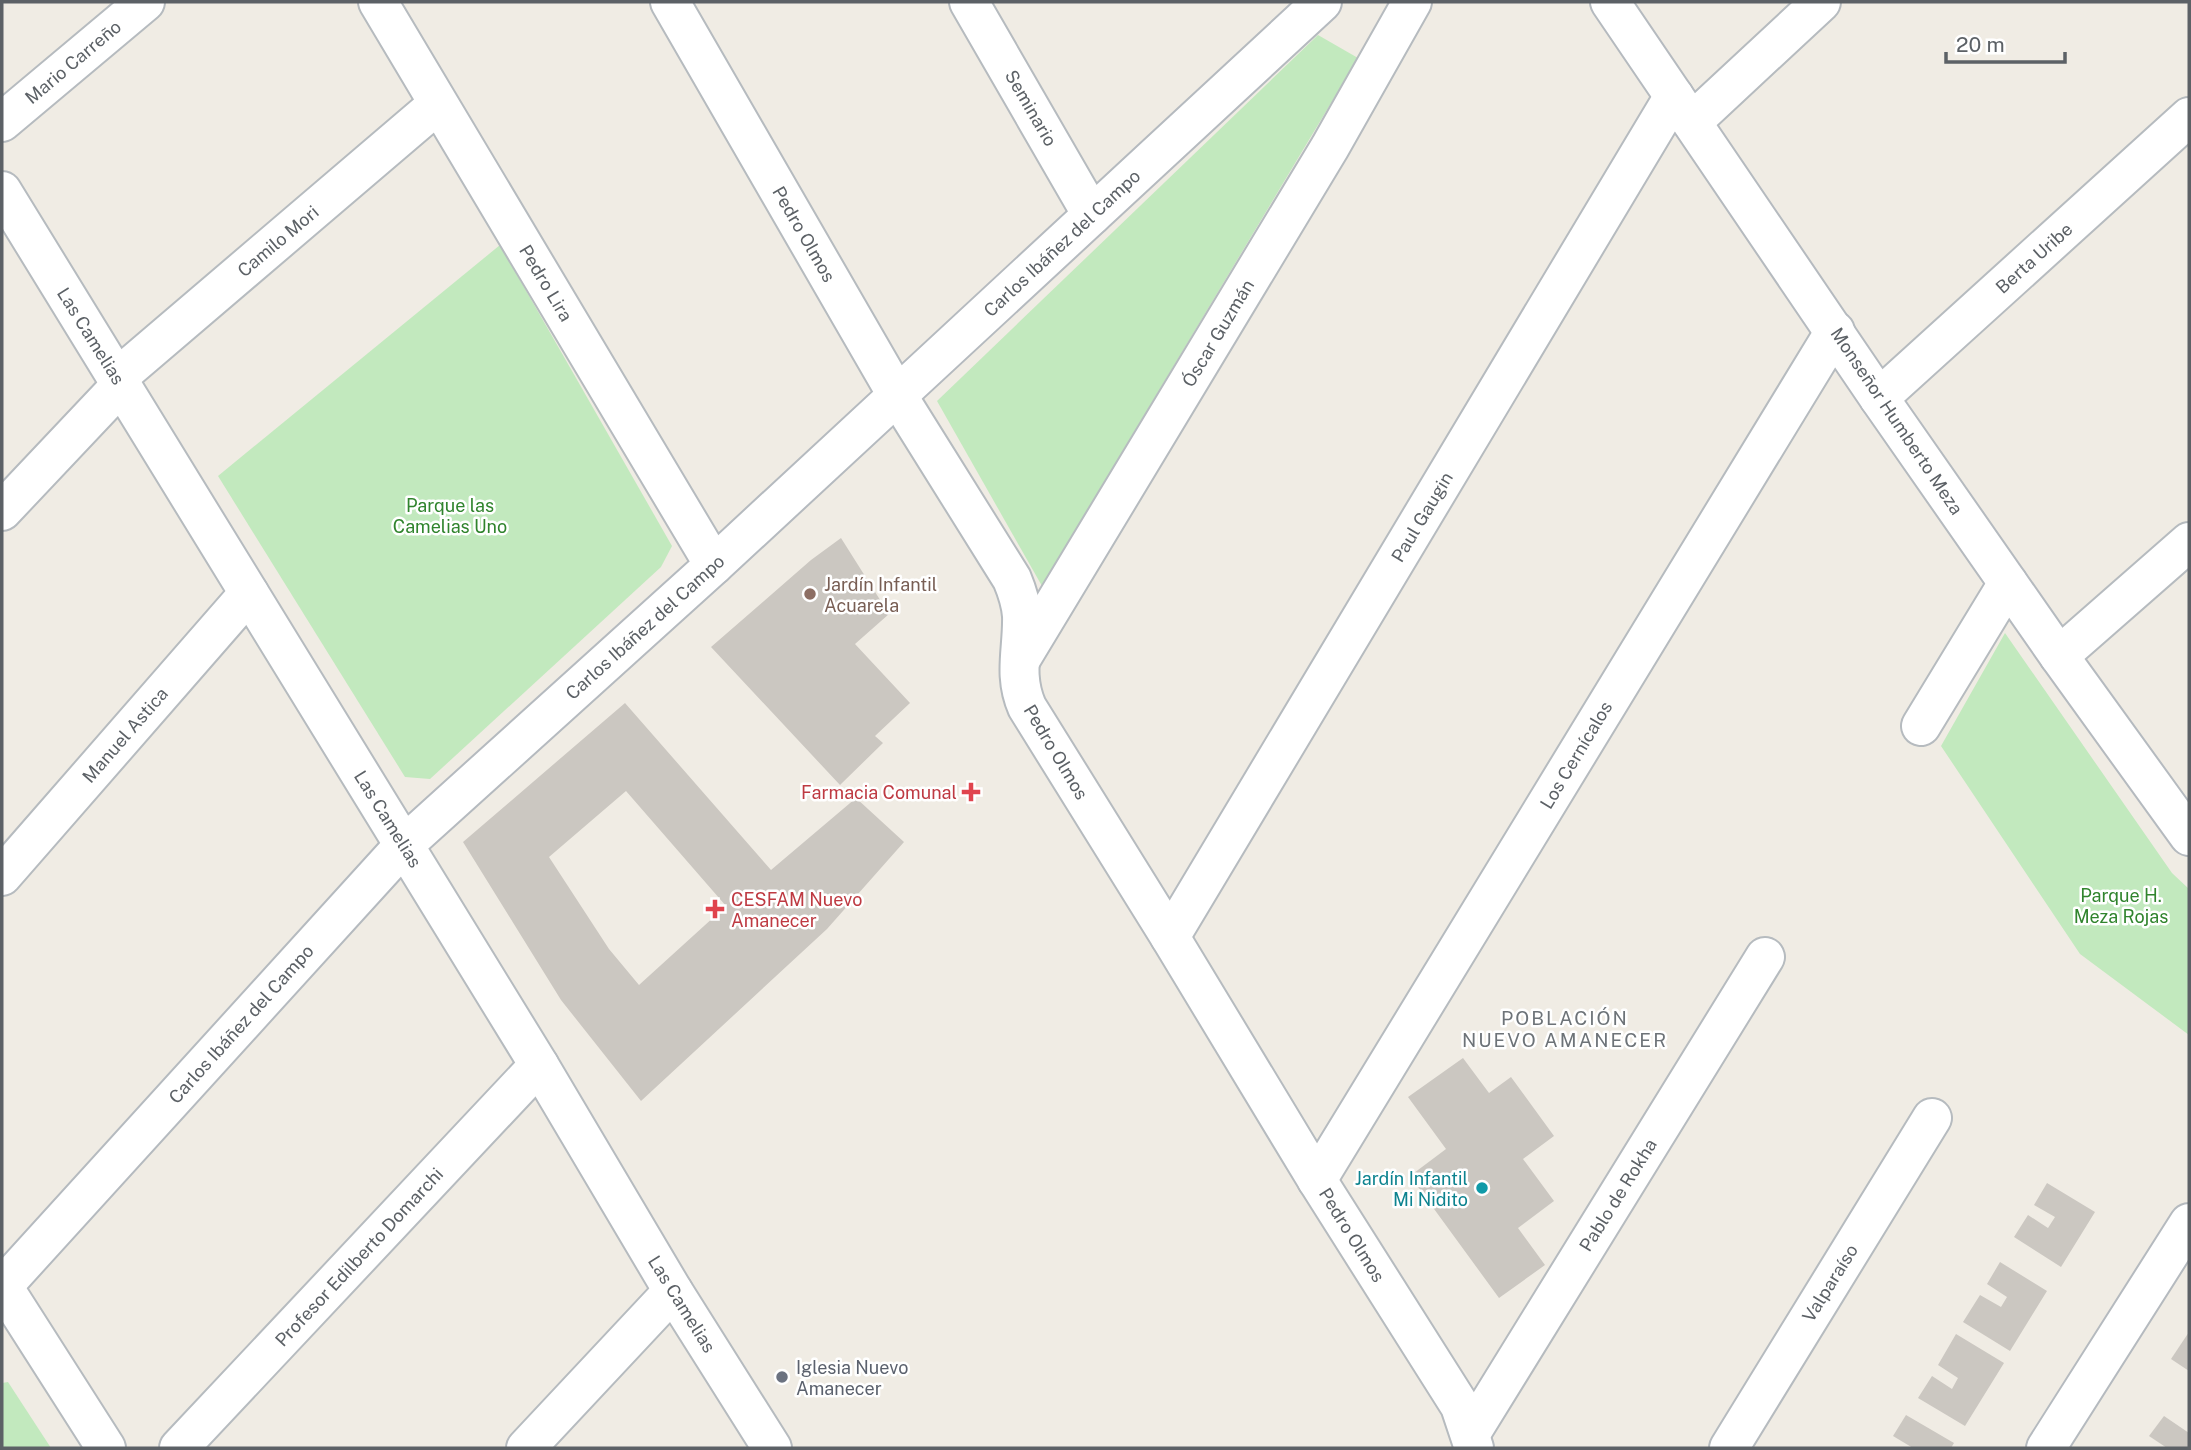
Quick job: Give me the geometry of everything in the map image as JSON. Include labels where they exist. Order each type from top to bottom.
[{"type":"street","name":"Mario Carreño","points":[[2,122],[145,2]]},
{"type":"street","name":"Pedro Lira","points":[[378,2],[714,565]]},
{"type":"street","name":"Pedro Olmos","points":[[670,2],[897,395],[1012,579],[1022,615],[1018,677],[1027,707],[1317,1180],[1460,1406],[1473,1441]]},
{"type":"street","name":"Seminario","points":[[969,2],[1092,215]]},
{"type":"street","name":"Carlos Ibáñez del Campo","points":[[2,1286],[404,845],[714,565],[1322,2]]},
{"type":"street","name":"Óscar Guzmán","points":[[1019,662],[1330,147],[1412,2]]},
{"type":"street","name":"Monseñor Humberto Meza","points":[[1610,2],[1879,398],[2059,656],[2189,836]]},
{"type":"street","name":"Paul Gaugin","points":[[1170,937],[1683,109],[1821,2]]},
{"type":"street","name":"Camilo Mori","points":[[2,512],[119,381],[439,104]]},
{"type":"street","name":"Berta Uribe","points":[[1879,398],[2189,117]]},
{"type":"street","name":"Las Camelias","points":[[2,191],[539,1065],[673,1291],[772,1448]]},
{"type":"street","name":"Los Cernícalos","points":[[1317,1180],[1835,331]]},
{"type":"street","points":[[2059,656],[2189,542]]},
{"type":"street","points":[[1921,726],[2008,583]]},
{"type":"street","name":"Manuel Astica","points":[[2,876],[249,593]]},
{"type":"street","name":"Pablo de Rokha","points":[[1473,1441],[1765,957]]},
{"type":"street","name":"Profesor Edilberto Domarchi","points":[[179,1448],[539,1065]]},
{"type":"street","name":"Valparaíso","points":[[1729,1448],[1932,1118]]},
{"type":"street","points":[[2046,1448],[2189,1223]]},
{"type":"street","points":[[2,1286],[106,1448]]},
{"type":"street","points":[[526,1448],[673,1291]]},
{"type":"green space","points":[[1318,35],[1358,58],[1042,586],[937,401]]},
{"type":"green space","name":"Parque las Camelias Uno","points":[[500,245],[672,546],[661,567],[430,779],[405,777],[218,476]]},
{"type":"green space","name":"Parque H. Meza Rojas","points":[[2005,633],[2172,873],[2189,889],[2189,1035],[2080,954],[1941,746]]},
{"type":"green space","points":[[8,1382],[51,1448],[2,1448],[2,1383]]},
{"type":"building","points":[[841,538],[889,614],[855,644],[910,703],[875,736],[883,743],[840,785],[711,647],[811,560]]},
{"type":"building","points":[[625,703],[771,870],[856,798],[904,842],[827,929],[641,1101],[561,1000],[463,842]],"holes":[[[626,791],[726,906],[639,985],[609,949],[549,857]]]},
{"type":"building","name":"Jardín Infantil Mi Nidito","points":[[1463,1058],[1489,1093],[1511,1077],[1554,1136],[1523,1159],[1554,1201],[1518,1228],[1545,1265],[1499,1298],[1410,1176],[1446,1149],[1408,1097]]},
{"type":"building","points":[[2047,1183],[2095,1212],[2061,1267],[2014,1237],[2028,1215],[2048,1228],[2055,1217],[2034,1205]]},
{"type":"building","points":[[2000,1262],[2047,1291],[2010,1351],[1963,1322],[1980,1295],[2001,1307],[2007,1297],[1987,1284]]},
{"type":"building","points":[[2189,1332],[2189,1371],[2171,1359]]},
{"type":"building","points":[[1956,1334],[2004,1363],[1965,1426],[1918,1398],[1932,1376],[1952,1389],[1958,1378],[1938,1365]]},
{"type":"building","points":[[1906,1415],[1954,1443],[1951,1448],[1913,1448],[1893,1436]]},
{"type":"building","points":[[2164,1416],[2189,1433],[2189,1448],[2167,1448],[2149,1436]]},
{"type":"place","name":"Jardín Infantil Acuarela","points":[[810,594]]},
{"type":"place","name":"Farmacia Comunal","points":[[971,792]]},
{"type":"place","name":"CESFAM Nuevo Amanecer","points":[[715,909]]},
{"type":"place","name":"Jardín Infantil Mi Nidito","points":[[1482,1188]]},
{"type":"place","name":"Iglesia Nuevo Amanecer","points":[[782,1377]]},
{"type":"district","name":"POBLACIÓN NUEVO AMANECER","points":[[1565,1029]]}]
